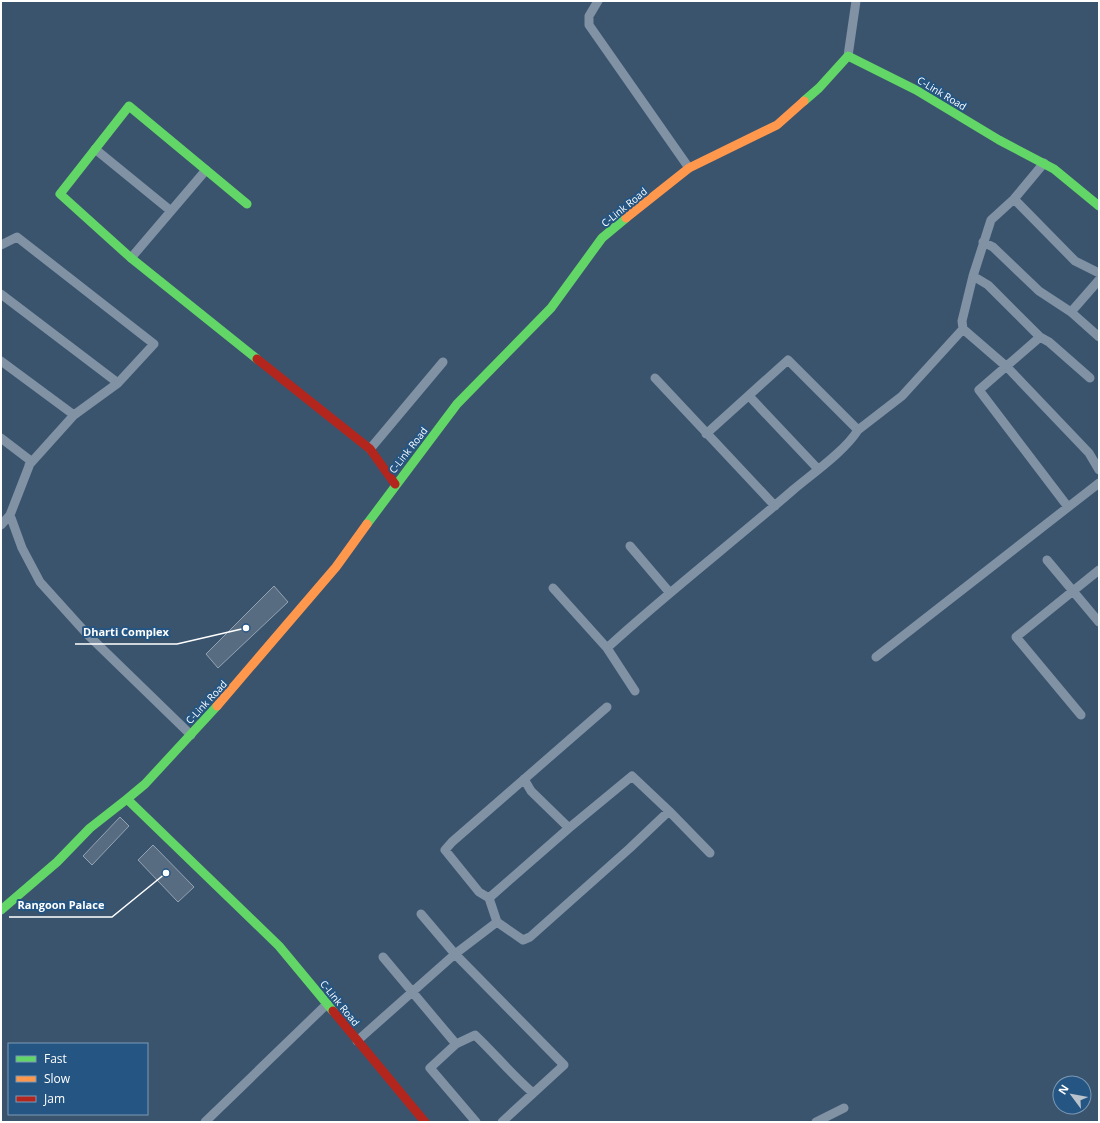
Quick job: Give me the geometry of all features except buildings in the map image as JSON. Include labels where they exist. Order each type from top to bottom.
[{"type":"street","points":[[598,1],[589,16],[589,25],[689,168]]},
{"type":"street","points":[[848,56],[856,1]]},
{"type":"street","name":"C-Link Road","points":[[425,1122],[279,946],[127,799],[145,784],[240,681],[336,567],[395,484],[457,404],[551,308],[602,238],[689,168],[777,125],[819,88],[848,56],[916,90],[999,140],[1044,163],[1054,169],[1099,206]]},
{"type":"street","points":[[247,204],[129,106],[60,194],[131,258],[370,450],[395,484]]},
{"type":"street","points":[[95,149],[171,211]]},
{"type":"street","points":[[1044,163],[1014,199],[991,220],[973,276],[962,321],[963,329],[1007,367],[1089,454],[1099,470]]},
{"type":"street","points":[[131,258],[206,170]]},
{"type":"street","points":[[1014,199],[1075,261],[1099,272]]},
{"type":"street","points":[[1,245],[17,237],[154,344],[118,383],[74,415],[29,465]]},
{"type":"street","points":[[983,242],[994,247],[1039,291],[1071,312],[1099,337]]},
{"type":"street","points":[[973,276],[988,285],[1040,337],[1050,342],[1090,378]]},
{"type":"street","points":[[1071,312],[1099,280]]},
{"type":"street","points":[[1,294],[118,383]]},
{"type":"street","points":[[607,648],[854,438],[858,430],[902,396],[963,329]]},
{"type":"street","points":[[1040,337],[979,390],[1068,507]]},
{"type":"street","points":[[706,434],[750,397],[788,360],[858,430]]},
{"type":"street","points":[[1,361],[74,415]]},
{"type":"street","points":[[370,450],[443,362]]},
{"type":"street","points":[[655,378],[775,506]]},
{"type":"street","points":[[750,397],[818,469]]},
{"type":"street","points":[[1,438],[31,462],[10,515],[1,525]]},
{"type":"street","points":[[876,657],[1099,483]]},
{"type":"street","points":[[10,515],[22,548],[40,582],[87,634],[190,735]]},
{"type":"street","points":[[630,546],[670,593]]},
{"type":"street","points":[[1047,560],[1099,622]]},
{"type":"street","points":[[1081,715],[1016,636],[1099,570]]},
{"type":"street","points":[[553,588],[607,648],[635,691]]},
{"type":"street","points":[[607,707],[452,842],[445,850],[480,892],[489,898],[496,922],[523,940],[530,937],[630,848],[669,811]]},
{"type":"street","points":[[489,898],[568,828],[632,776],[710,853]]},
{"type":"street","points":[[524,779],[531,791],[568,828]]},
{"type":"street","points":[[1,910],[57,862],[90,828],[127,799]]},
{"type":"street","points":[[421,914],[455,954],[564,1065],[502,1122]]},
{"type":"street","points":[[357,1041],[455,954],[496,922]]},
{"type":"street","points":[[383,957],[456,1044]]},
{"type":"street","points":[[205,1122],[326,1004]]},
{"type":"street","points":[[476,1122],[430,1068],[456,1044],[475,1035],[502,1062],[508,1071],[533,1093]]},
{"type":"street","points":[[816,1122],[844,1108]]},
{"type":"traffic: fast","points":[[804,101],[819,88],[848,56],[916,90],[999,140],[1054,169],[1099,206]]},
{"type":"traffic: fast","points":[[247,204],[129,106],[60,194],[131,258],[257,359]]},
{"type":"traffic: fast","points":[[367,524],[457,404],[551,308],[602,238],[626,218]]},
{"type":"traffic: fast","points":[[217,706],[145,784],[127,799],[279,946],[333,1011]]},
{"type":"traffic: fast","points":[[1,910],[57,862],[90,828],[127,799]]},
{"type":"traffic: slow","points":[[626,218],[689,168],[777,125],[804,101]]},
{"type":"traffic: slow","points":[[217,706],[336,567],[367,524]]},
{"type":"traffic: jam","points":[[257,359],[370,449],[395,484]]},
{"type":"traffic: jam","points":[[333,1011],[425,1122]]},
{"type":"place","name":"Dharti Complex","points":[[246,628]]},
{"type":"place","name":"Rangoon Palace","points":[[166,873]]}]
